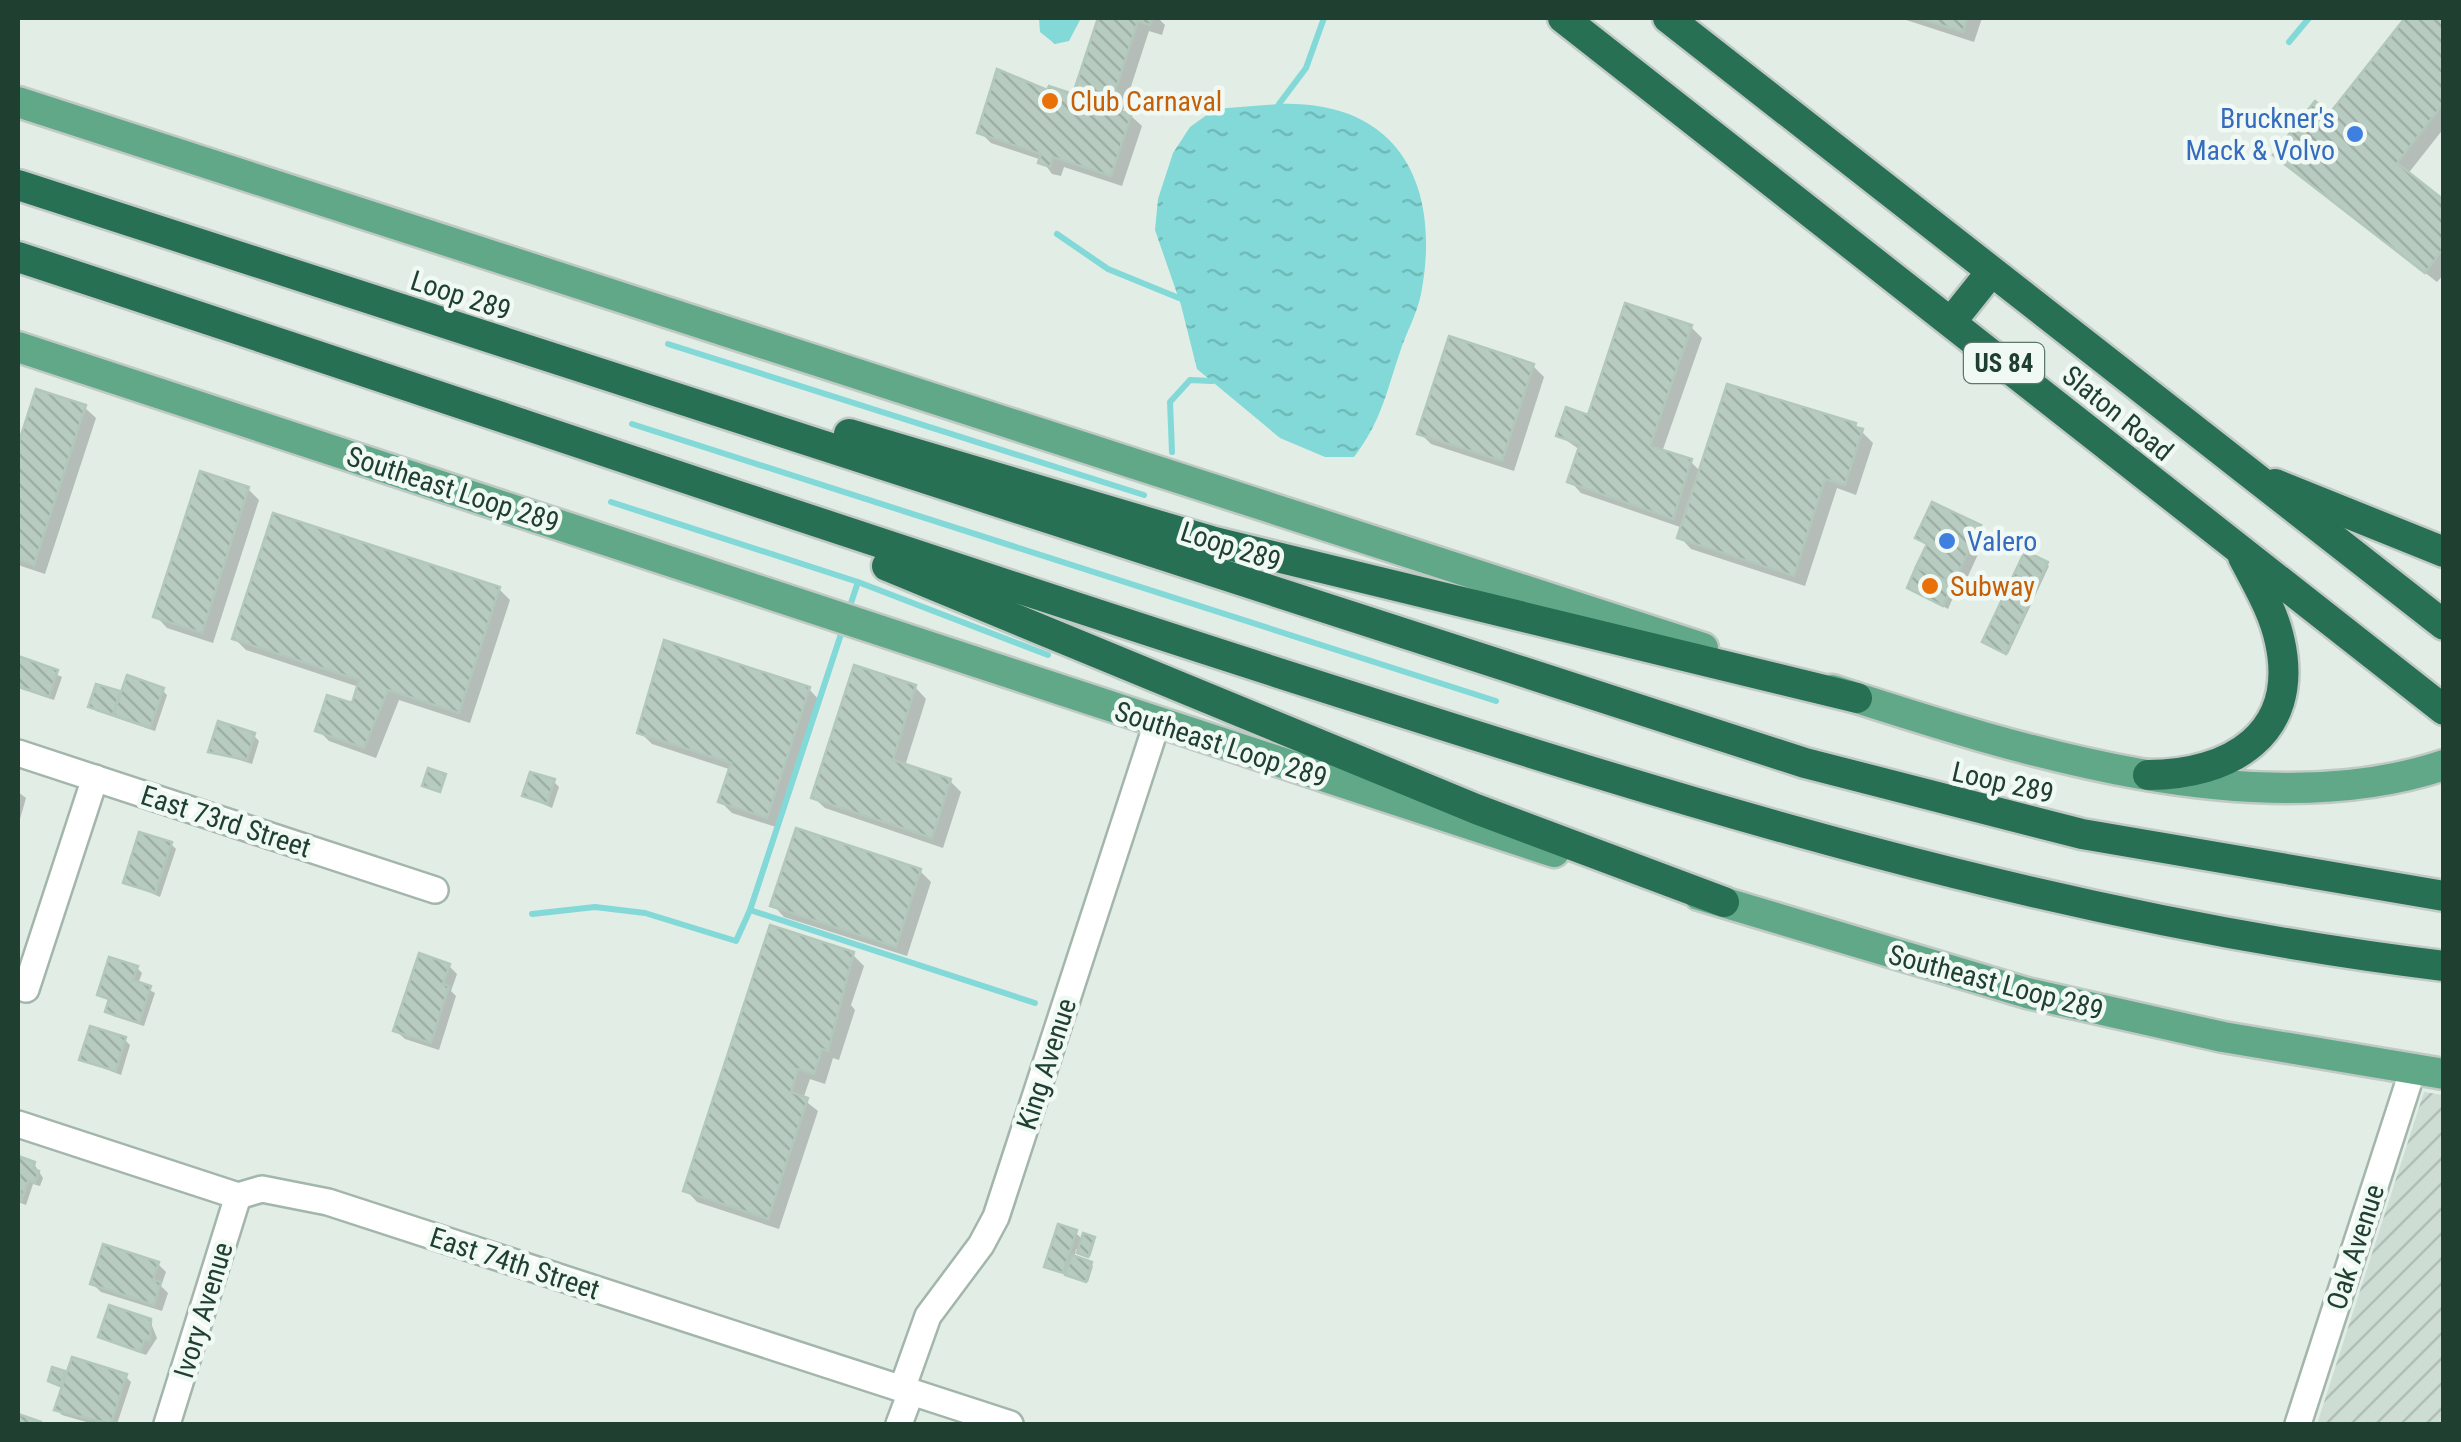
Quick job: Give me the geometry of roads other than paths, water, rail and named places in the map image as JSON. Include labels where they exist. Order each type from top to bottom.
[{"type":"highway","name":"Slaton Road","points":[[1563,18],[2444,710]]},
{"type":"highway","name":"Slaton Road","points":[[1668,18],[2444,625]]},
{"type":"highway","name":"Loop 289","points":[[18,185],[1680,726],[1806,763],[2082,834],[2444,896]]},
{"type":"highway","points":[[18,257],[1149,632],[1804,836],[2094,908],[2236,935],[2444,966]]},
{"type":"highway","points":[[1952,322],[1991,272]]},
{"type":"highway","points":[[467,331],[706,390],[1211,542],[1857,698]]},
{"type":"highway","points":[[446,396],[544,449],[800,532],[1476,809],[1724,902]]},
{"type":"highway","points":[[2247,474],[2444,552]]},
{"type":"highway","points":[[2148,775],[2179,775],[2226,762],[2259,738],[2274,715],[2283,675],[2280,640],[2240,550]]},
{"type":"main road","points":[[18,102],[1857,698],[2148,775],[2240,789],[2329,790],[2368,786],[2444,765]]},
{"type":"main road","name":"Southeast Loop 289","points":[[18,347],[1473,827],[2027,994],[2222,1037],[2444,1074]]},
{"type":"street","name":"King Avenue","points":[[900,1424],[928,1316],[981,1245],[996,1217],[1157,724]]},
{"type":"street","name":"East 73rd Street","points":[[18,752],[435,890]]},
{"type":"street","points":[[26,989],[95,778]]},
{"type":"street","name":"Oak Avenue","points":[[2298,1424],[2413,1069]]},
{"type":"street","name":"East 74th Street","points":[[18,1124],[238,1196],[262,1189],[328,1202],[1010,1424]]},
{"type":"street","name":"Ivory Avenue","points":[[167,1424],[238,1196]]},
{"type":"water","points":[[1039,18],[1081,18],[1069,41],[1055,44],[1040,32]]},
{"type":"water","points":[[1279,104],[1320,107],[1355,117],[1382,134],[1403,157],[1417,185],[1425,218],[1426,254],[1419,301],[1377,419],[1354,457],[1325,457],[1280,438],[1197,369],[1181,305],[1155,230],[1158,199],[1173,153],[1190,127],[1215,109]]},
{"type":"waterway","points":[[1279,104],[1306,68],[1324,18]]},
{"type":"waterway","points":[[2289,42],[2309,18]]},
{"type":"waterway","points":[[1057,234],[1108,269],[1179,298]]},
{"type":"waterway","points":[[668,344],[1144,495]]},
{"type":"waterway","points":[[1172,452],[1170,402],[1190,380],[1212,381]]},
{"type":"waterway","points":[[632,424],[1496,701]]},
{"type":"waterway","points":[[611,502],[858,582]]},
{"type":"waterway","points":[[849,609],[858,582],[1048,655]]},
{"type":"waterway","points":[[844,625],[750,910],[1035,1003]]},
{"type":"waterway","points":[[532,914],[595,907],[645,913],[736,941],[750,910]]},
{"type":"place","name":"Club Carnaval","points":[[1050,101]]},
{"type":"place","name":"Bruckner's Mack & Volvo","points":[[2355,134]]},
{"type":"place","name":"Valero","points":[[1947,541]]},
{"type":"place","name":"Subway","points":[[1930,586]]}]
